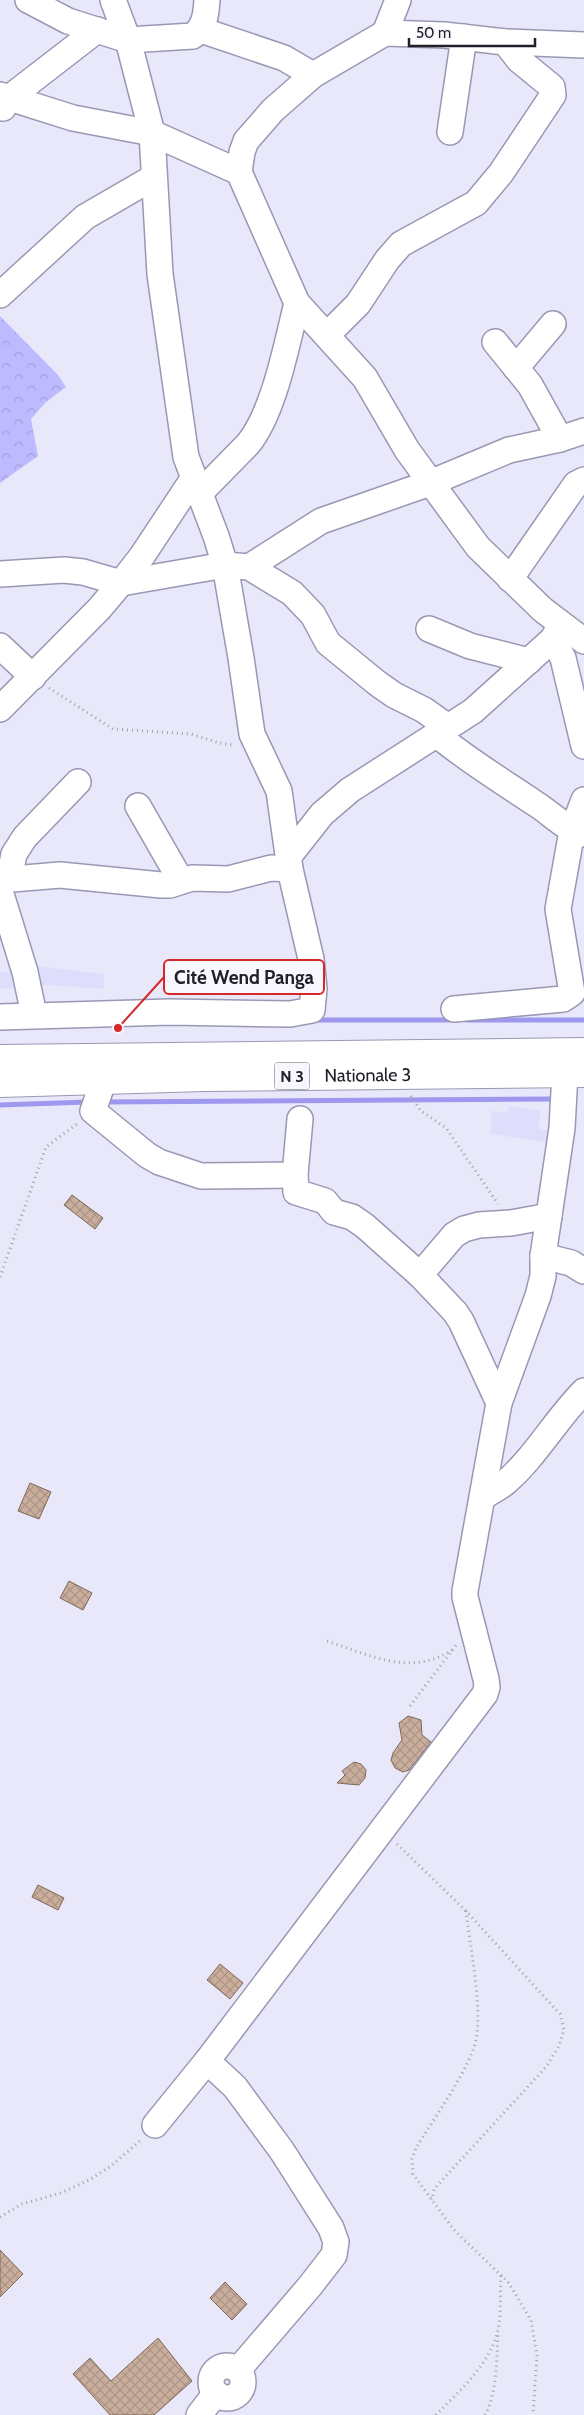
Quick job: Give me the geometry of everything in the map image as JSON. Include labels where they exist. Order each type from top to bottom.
[{"type":"main road","name":"N 3","points":[[0,1059],[584,1052]]},
{"type":"main road","name":"Nationale 3","points":[[0,1082],[404,1074],[574,1073]]},
{"type":"street","points":[[28,0],[68,21],[128,40],[193,36],[201,30],[206,16],[207,0]]},
{"type":"street","points":[[0,1017],[170,1012],[290,1014],[312,1010],[314,989],[311,959],[289,863],[279,791],[252,734],[225,565],[197,486],[180,427],[160,274],[152,133],[128,40],[113,0]]},
{"type":"street","points":[[385,33],[398,0]]},
{"type":"street","points":[[3,102],[97,30]]},
{"type":"street","points":[[201,30],[284,58],[313,75]]},
{"type":"street","points":[[574,44],[505,42],[464,37],[385,33],[313,75],[256,128],[243,147],[239,172],[297,303],[365,378],[407,450],[478,546],[557,632],[584,746]]},
{"type":"street","points":[[450,132],[464,37]]},
{"type":"street","points":[[327,335],[358,304],[387,260],[402,244],[476,204],[501,173],[553,95],[552,87],[519,60],[505,42]]},
{"type":"street","points":[[537,73],[574,44]]},
{"type":"street","points":[[3,102],[152,133],[239,172]]},
{"type":"street","points":[[0,294],[85,217],[154,177]]},
{"type":"street","points":[[0,709],[33,677],[121,583],[197,486],[248,444],[274,392],[297,303]]},
{"type":"street","points":[[516,368],[553,324]]},
{"type":"street","points":[[495,342],[530,385],[560,439]]},
{"type":"street","points":[[249,567],[321,521],[430,483],[509,450],[560,439],[584,431]]},
{"type":"street","points":[[510,580],[576,484],[584,480]]},
{"type":"street","points":[[0,574],[27,574],[64,570],[83,572],[121,583],[225,565],[249,567],[292,593],[313,615],[328,643],[377,683],[424,710],[442,730],[454,749],[578,832]]},
{"type":"street","points":[[429,630],[470,646],[528,661]]},
{"type":"street","points":[[557,632],[584,641]]},
{"type":"street","points":[[3,883],[60,875],[150,885],[170,885],[192,878],[228,879],[289,863],[322,814],[350,790],[489,698],[557,632]]},
{"type":"street","points":[[0,646],[33,677]]},
{"type":"street","points":[[34,1015],[3,883],[14,854],[25,837],[78,782]]},
{"type":"street","points":[[454,1009],[563,998],[572,993],[558,909],[578,832],[584,800]]},
{"type":"street","points":[[138,806],[181,881]]},
{"type":"street","points":[[155,2125],[207,2061],[380,1829],[475,1709],[487,1687],[465,1597],[499,1403],[538,1296],[543,1276],[543,1256],[562,1128],[574,1073]]},
{"type":"street","points":[[104,1079],[93,1111],[159,1162],[201,1176],[295,1175]]},
{"type":"street","points":[[300,1119],[295,1175],[296,1192],[325,1201],[334,1212],[359,1222],[420,1275],[461,1321],[499,1403]]},
{"type":"street","points":[[420,1275],[454,1235],[479,1225],[511,1223],[549,1216]]},
{"type":"street","points":[[543,1256],[571,1263],[584,1271]]},
{"type":"street","points":[[483,1497],[506,1482],[581,1398]]},
{"type":"street","points":[[199,2415],[216,2393],[228,2398],[238,2392],[243,2381],[238,2370],[334,2255],[336,2242],[331,2228],[282,2151],[235,2087],[207,2061]]},
{"type":"path","points":[[33,677],[64,699],[113,729],[191,734],[219,743],[257,747]]},
{"type":"path","points":[[404,1074],[413,1102],[421,1111],[446,1128],[511,1223]]},
{"type":"path","points":[[0,1277],[46,1147],[93,1111]]},
{"type":"path","points":[[410,1706],[461,1635]]},
{"type":"path","points":[[326,1641],[388,1661],[404,1664],[437,1660],[452,1650]]},
{"type":"path","points":[[380,1829],[466,1911],[512,1963],[552,2004],[560,2014],[564,2030],[559,2046],[546,2067],[434,2190],[432,2201]]},
{"type":"path","points":[[466,1911],[476,1995],[477,2034],[470,2058],[416,2148],[412,2159],[413,2174],[454,2230],[501,2275],[519,2297],[531,2320],[537,2356],[533,2415]]},
{"type":"path","points":[[0,2217],[22,2204],[61,2193],[90,2180],[111,2166],[155,2125]]},
{"type":"path","points":[[485,2415],[496,2372],[501,2275]]},
{"type":"path","points":[[436,2415],[468,2382],[490,2351],[499,2326]]},
{"type":"shaded area","points":[[36,966],[104,974],[104,989],[50,985],[0,989],[0,973]]},
{"type":"shaded area","points":[[509,1106],[540,1111],[539,1129],[552,1130],[552,1143],[491,1134],[491,1111],[508,1113]]},
{"type":"green space","points":[[0,316],[58,375],[66,387],[46,402],[31,419],[38,456],[0,483]]},
{"type":"building","points":[[72,1195],[103,1218],[95,1229],[64,1205]]},
{"type":"building","points":[[30,1483],[51,1492],[39,1519],[18,1511]]},
{"type":"building","points":[[69,1581],[92,1593],[83,1610],[60,1598]]},
{"type":"building","points":[[408,1716],[421,1720],[422,1735],[431,1742],[409,1770],[403,1772],[395,1768],[391,1760],[393,1753],[402,1740],[399,1723]]},
{"type":"building","points":[[354,1762],[361,1764],[366,1770],[365,1778],[359,1785],[337,1783],[345,1775],[342,1771]]},
{"type":"building","points":[[38,1885],[64,1898],[58,1910],[32,1897]]},
{"type":"building","points":[[220,1964],[243,1983],[230,1999],[207,1980]]},
{"type":"building","points":[[0,2250],[23,2274],[0,2297]]},
{"type":"building","points":[[225,2282],[247,2304],[232,2320],[210,2298]]},
{"type":"building","points":[[158,2338],[192,2381],[154,2415],[110,2415],[73,2374],[90,2358],[111,2381]]},
{"type":"waterway","points":[[312,1020],[454,1020]]},
{"type":"waterway","points":[[467,1020],[584,1020]]},
{"type":"waterway","points":[[104,1102],[556,1099]]},
{"type":"waterway","points":[[0,1105],[88,1102]]},
{"type":"place","name":"Cité Wend Panga","points":[[118,1028]]}]
